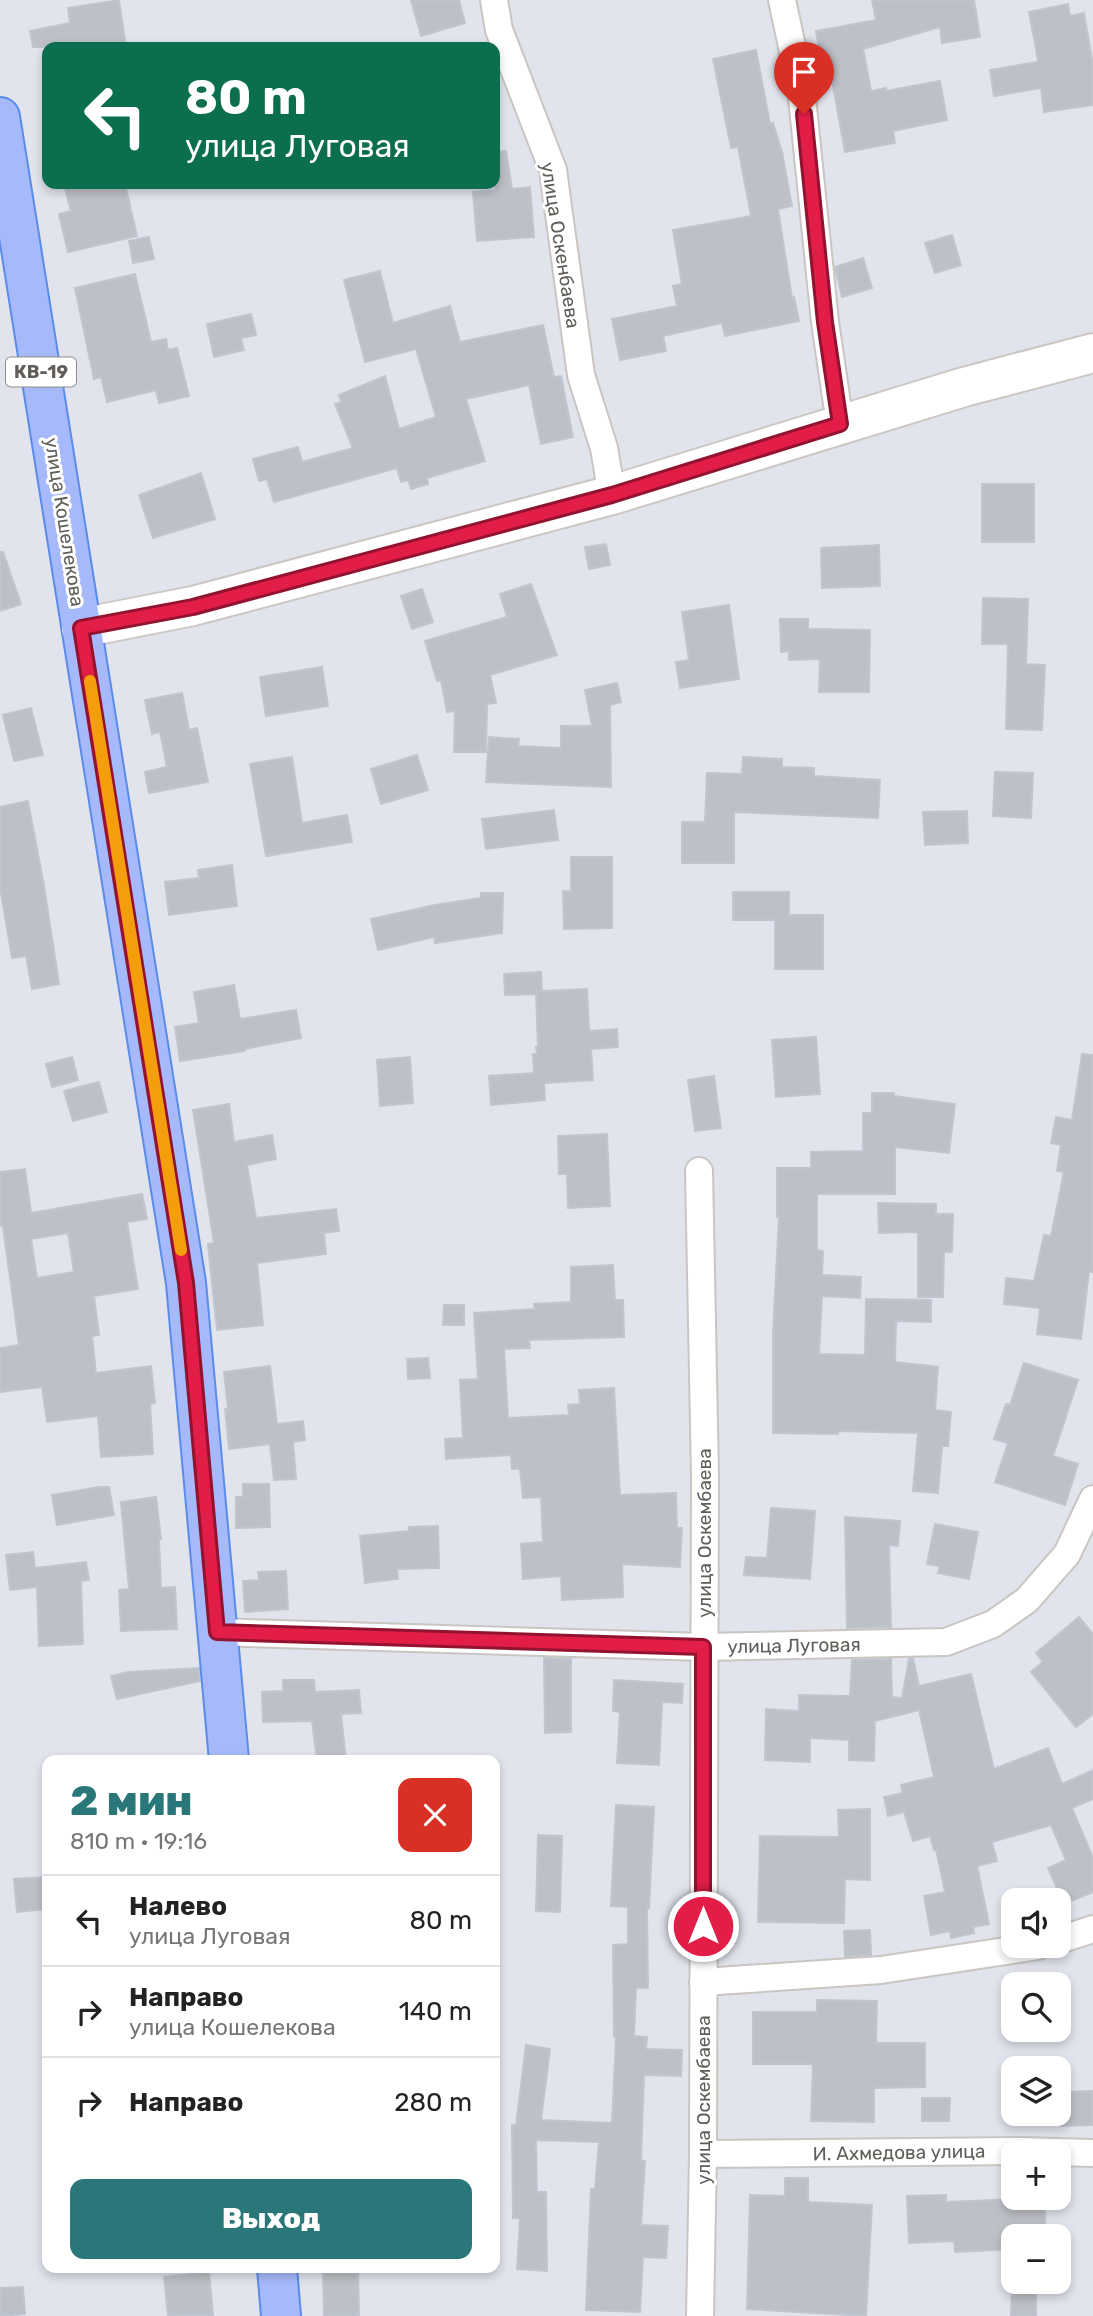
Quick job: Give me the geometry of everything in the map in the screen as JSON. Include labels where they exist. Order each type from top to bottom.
[{"type":"main road","name":"улица Кошелекова","points":[[0,117],[186,1283],[229,1755]]},
{"type":"main road","points":[[81,628],[193,607],[612,495],[964,387],[1093,353]]},
{"type":"main road","points":[[277,2273],[281,2316]]},
{"type":"street","name":"улица Оскенбаева","points":[[494,0],[499,30],[553,170],[581,375],[604,448],[612,495]]},
{"type":"street","points":[[782,0],[801,88],[825,322],[840,424]]},
{"type":"street","name":"улица Оскембаева","points":[[699,1171],[705,1476],[700,2316]]},
{"type":"street","name":"улица Луговая","points":[[217,1632],[703,1647],[946,1642],[993,1624],[1027,1600],[1067,1554],[1093,1499]]},
{"type":"street","points":[[1071,1936],[1093,1929]]},
{"type":"street","points":[[703,1982],[881,1970],[1001,1952]]},
{"type":"street","name":"И. Ахмедова улица","points":[[703,2154],[1022,2151],[1093,2153]]},
{"type":"building","points":[[119,0],[125,42],[42,42],[42,47],[33,47],[30,31],[70,23],[68,8]]},
{"type":"building","points":[[411,0],[459,0],[465,23],[421,36]]},
{"type":"building","points":[[872,0],[974,0],[980,37],[942,43],[940,27],[863,49],[871,91],[886,88],[886,91],[940,81],[947,120],[893,131],[895,143],[845,152],[829,64],[822,65],[816,31],[876,20]]},
{"type":"building","points":[[1068,4],[1070,16],[1084,13],[1093,65],[1093,105],[1044,112],[1041,88],[994,96],[990,70],[1038,60],[1029,12]]},
{"type":"building","points":[[756,50],[770,124],[773,123],[782,152],[792,206],[778,209],[792,298],[794,297],[799,321],[725,336],[722,323],[663,336],[666,351],[620,360],[612,319],[677,306],[673,286],[682,284],[673,230],[751,216],[738,147],[731,148],[713,59]]},
{"type":"building","points":[[506,151],[512,189],[530,187],[534,237],[477,241],[473,192],[500,189],[500,152]]},
{"type":"building","points":[[65,189],[126,189],[137,236],[68,252],[59,214],[71,211]]},
{"type":"building","points":[[952,235],[961,265],[935,273],[925,243]]},
{"type":"building","points":[[149,237],[154,259],[133,263],[129,241]]},
{"type":"building","points":[[863,258],[872,288],[842,297],[835,267]]},
{"type":"building","points":[[380,271],[393,323],[450,306],[460,342],[543,325],[554,377],[561,376],[573,437],[541,444],[529,385],[466,399],[485,461],[427,478],[428,484],[411,489],[408,480],[401,482],[397,468],[274,502],[267,479],[259,481],[253,459],[298,447],[302,462],[353,448],[335,404],[341,402],[339,395],[385,376],[399,429],[436,417],[416,349],[365,362],[344,280]]},
{"type":"building","points":[[135,274],[151,342],[166,339],[168,350],[177,348],[189,396],[159,403],[156,390],[107,402],[101,377],[94,379],[75,288]]},
{"type":"building","points":[[251,314],[256,335],[241,338],[244,350],[214,357],[207,324]]},
{"type":"building","points":[[201,473],[215,519],[153,538],[139,495]]},
{"type":"building","points":[[982,484],[1034,484],[1034,542],[982,542]]},
{"type":"building","points":[[606,544],[610,565],[589,569],[585,547]]},
{"type":"building","points":[[879,545],[880,586],[822,588],[821,548]]},
{"type":"building","points":[[0,552],[3,552],[21,604],[0,611]]},
{"type":"building","points":[[531,584],[557,655],[490,675],[496,703],[487,704],[486,752],[454,752],[455,711],[447,712],[441,680],[437,681],[425,641],[507,617],[500,594]]},
{"type":"building","points":[[422,589],[433,622],[412,629],[401,596]]},
{"type":"building","points":[[983,598],[1028,599],[1026,664],[1045,665],[1042,730],[1006,729],[1008,644],[982,644]]},
{"type":"building","points":[[729,605],[739,679],[680,688],[676,662],[689,660],[682,612]]},
{"type":"building","points":[[780,619],[808,619],[808,629],[870,630],[869,692],[819,692],[820,659],[789,660],[789,651],[781,652]]},
{"type":"building","points":[[322,667],[328,706],[266,716],[260,677]]},
{"type":"building","points":[[617,683],[621,702],[610,705],[611,787],[486,782],[489,737],[519,739],[518,746],[561,748],[561,726],[592,726],[585,690]]},
{"type":"building","points":[[182,693],[189,730],[197,728],[208,782],[149,793],[145,772],[167,767],[160,732],[152,734],[145,700]]},
{"type":"building","points":[[31,708],[43,755],[14,761],[3,715]]},
{"type":"building","points":[[417,755],[428,790],[381,804],[371,769]]},
{"type":"building","points":[[292,757],[302,823],[347,815],[352,842],[266,856],[250,764]]},
{"type":"building","points":[[743,757],[782,759],[782,767],[814,768],[814,776],[880,780],[878,818],[734,812],[734,863],[682,863],[682,822],[705,822],[707,773],[742,774]]},
{"type":"building","points":[[995,772],[1033,773],[1031,818],[993,816]]},
{"type":"building","points":[[28,801],[59,984],[32,989],[26,956],[12,958],[0,887],[0,807]]},
{"type":"building","points":[[554,810],[558,840],[486,849],[482,819]]},
{"type":"building","points":[[967,811],[968,843],[925,845],[923,812]]},
{"type":"building","points":[[571,857],[612,857],[612,928],[564,929],[563,891],[571,891]]},
{"type":"building","points":[[232,865],[237,906],[169,915],[165,882],[199,878],[198,870]]},
{"type":"building","points":[[733,892],[789,892],[789,915],[823,915],[823,969],[775,969],[775,920],[733,920]]},
{"type":"building","points":[[481,893],[503,893],[502,933],[435,943],[434,937],[378,950],[371,919],[481,898]]},
{"type":"building","points":[[541,972],[542,991],[587,989],[589,1031],[617,1029],[618,1047],[591,1049],[593,1080],[544,1083],[545,1100],[491,1105],[489,1076],[534,1073],[533,1054],[537,1054],[538,1047],[536,994],[505,995],[504,974]]},
{"type":"building","points":[[234,985],[240,1019],[296,1010],[301,1038],[245,1051],[180,1061],[175,1027],[199,1023],[194,992]]},
{"type":"building","points":[[816,1037],[820,1094],[776,1097],[772,1040]]},
{"type":"building","points":[[1082,1054],[1093,1055],[1093,1272],[1089,1272],[1081,1339],[1037,1334],[1040,1308],[1004,1304],[1006,1278],[1034,1281],[1044,1235],[1051,1236],[1064,1172],[1057,1171],[1061,1145],[1051,1143],[1056,1117],[1072,1120]]},
{"type":"building","points":[[72,1057],[78,1080],[52,1087],[46,1064]]},
{"type":"building","points":[[410,1057],[413,1103],[380,1106],[377,1060]]},
{"type":"building","points":[[714,1076],[721,1128],[695,1131],[688,1080]]},
{"type":"building","points":[[99,1082],[107,1112],[73,1121],[64,1091]]},
{"type":"building","points":[[872,1093],[894,1093],[894,1096],[955,1104],[949,1153],[895,1147],[895,1194],[817,1194],[817,1250],[823,1251],[822,1275],[861,1277],[860,1298],[822,1296],[819,1354],[865,1355],[866,1299],[931,1300],[931,1322],[896,1321],[895,1362],[938,1367],[935,1410],[951,1412],[948,1446],[942,1446],[938,1493],[913,1491],[918,1433],[773,1433],[773,1333],[779,1217],[777,1168],[811,1168],[811,1152],[863,1151],[863,1113],[872,1113]]},
{"type":"building","points":[[229,1104],[234,1142],[272,1135],[276,1159],[247,1165],[256,1218],[336,1209],[339,1231],[324,1233],[326,1254],[257,1263],[263,1325],[217,1330],[208,1244],[214,1243],[193,1110]]},
{"type":"building","points":[[607,1134],[610,1206],[568,1208],[567,1174],[559,1174],[558,1136]]},
{"type":"building","points":[[25,1169],[31,1213],[142,1194],[147,1219],[127,1222],[138,1289],[94,1296],[99,1335],[92,1336],[96,1373],[151,1366],[155,1403],[150,1404],[153,1454],[101,1457],[98,1416],[47,1422],[42,1387],[0,1392],[0,1348],[19,1345],[3,1226],[0,1226],[0,1172]],"holes":[[[68,1233],[74,1272],[37,1278],[31,1239]]]},
{"type":"building","points":[[878,1203],[936,1204],[936,1214],[953,1214],[952,1252],[944,1252],[943,1297],[918,1297],[918,1232],[879,1233]]},
{"type":"building","points":[[613,1265],[615,1300],[623,1300],[624,1337],[529,1340],[530,1348],[504,1349],[508,1418],[569,1415],[568,1405],[580,1404],[579,1390],[614,1388],[620,1495],[676,1493],[677,1528],[682,1528],[680,1567],[622,1564],[623,1597],[562,1600],[561,1576],[523,1579],[521,1544],[543,1542],[541,1497],[523,1498],[520,1469],[512,1469],[511,1455],[446,1459],[445,1439],[463,1438],[460,1380],[478,1379],[474,1313],[535,1309],[534,1304],[571,1302],[571,1267]]},
{"type":"building","points":[[444,1305],[464,1305],[464,1325],[443,1325]]},
{"type":"building","points":[[428,1358],[430,1378],[408,1379],[407,1359]]},
{"type":"building","points":[[1024,1363],[1078,1380],[1053,1456],[1078,1464],[1065,1505],[995,1482],[1008,1443],[994,1439],[1006,1404],[1010,1405]]},
{"type":"building","points":[[270,1366],[277,1424],[303,1421],[305,1440],[293,1442],[296,1479],[274,1480],[270,1444],[229,1449],[224,1372]]},
{"type":"building","points":[[243,1484],[269,1484],[270,1527],[236,1528],[236,1497],[243,1497]]},
{"type":"building","points":[[109,1487],[114,1515],[57,1525],[52,1495]]},
{"type":"building","points":[[156,1497],[161,1539],[161,1588],[175,1587],[177,1629],[121,1631],[119,1590],[129,1589],[121,1502]]},
{"type":"building","points":[[771,1508],[815,1511],[810,1579],[744,1575],[746,1557],[767,1558]]},
{"type":"building","points":[[845,1517],[900,1521],[898,1546],[889,1545],[891,1627],[847,1628]]},
{"type":"building","points":[[935,1524],[978,1532],[969,1579],[938,1573],[940,1566],[927,1564]]},
{"type":"building","points":[[438,1526],[439,1568],[397,1569],[398,1579],[365,1583],[360,1536],[409,1531],[409,1527]]},
{"type":"building","points":[[33,1552],[35,1568],[86,1562],[89,1580],[81,1581],[83,1644],[39,1646],[37,1587],[10,1590],[6,1555]]},
{"type":"building","points":[[286,1571],[288,1609],[245,1612],[243,1581],[259,1580],[258,1572]]},
{"type":"building","points":[[1079,1617],[1093,1634],[1093,1714],[1076,1727],[1031,1672],[1043,1662],[1036,1653]]},
{"type":"building","points":[[544,1658],[571,1659],[571,1732],[545,1733]]},
{"type":"building","points":[[913,1658],[919,1686],[971,1674],[994,1769],[1048,1748],[1062,1784],[1093,1770],[1093,1799],[1072,1808],[1093,1858],[1093,1892],[1071,1901],[1071,1888],[1057,1888],[1048,1868],[1066,1860],[1051,1825],[992,1842],[997,1861],[977,1866],[989,1924],[973,1927],[974,1933],[951,1938],[950,1931],[931,1935],[924,1896],[945,1892],[936,1849],[934,1850],[930,1836],[913,1841],[904,1812],[888,1816],[884,1797],[903,1793],[901,1785],[934,1777],[919,1710],[875,1721],[874,1761],[849,1760],[849,1740],[810,1738],[810,1762],[765,1760],[766,1709],[799,1711],[799,1695],[850,1696],[852,1660],[891,1659],[892,1697],[902,1698],[909,1659]]},
{"type":"building","points":[[199,1668],[200,1681],[117,1699],[111,1676],[128,1672]]},
{"type":"building","points":[[283,1680],[314,1680],[315,1692],[359,1690],[361,1713],[341,1714],[345,1755],[316,1755],[312,1721],[263,1722],[262,1692],[283,1691]]},
{"type":"building","points":[[614,1680],[683,1684],[682,1703],[662,1702],[659,1765],[617,1763],[620,1712],[613,1711]]},
{"type":"building","points":[[616,1805],[654,1807],[647,1908],[648,1988],[636,1988],[634,2036],[647,2037],[646,2049],[682,2050],[681,2076],[644,2075],[641,2160],[645,2161],[641,2225],[668,2226],[666,2258],[643,2257],[640,2312],[586,2310],[591,2189],[595,2189],[599,2142],[536,2140],[537,2192],[546,2192],[547,2271],[517,2269],[520,2218],[513,2218],[512,2125],[516,2125],[526,2045],[550,2049],[541,2120],[612,2123],[616,2037],[613,1945],[628,1944],[628,1907],[611,1906]]},
{"type":"building","points":[[870,1809],[870,1880],[845,1879],[844,1923],[758,1922],[760,1836],[839,1837],[838,1810]]},
{"type":"building","points":[[538,1835],[562,1836],[560,1912],[536,1911]]},
{"type":"building","points":[[42,1877],[42,1910],[17,1912],[14,1879]]},
{"type":"building","points":[[870,1930],[871,1955],[845,1957],[844,1931]]},
{"type":"building","points":[[817,2000],[877,2001],[876,2043],[925,2043],[925,2087],[874,2088],[874,2122],[811,2121],[813,2064],[753,2064],[753,2012],[817,2012]]},
{"type":"building","points":[[1093,2091],[1093,2125],[1071,2126],[1071,2092]]},
{"type":"building","points":[[922,2098],[950,2098],[949,2121],[922,2121]]},
{"type":"building","points":[[785,2178],[808,2178],[808,2202],[872,2205],[866,2316],[747,2309],[750,2195],[785,2196]]},
{"type":"building","points":[[946,2195],[946,2202],[1001,2200],[1001,2210],[1045,2210],[1045,2224],[1001,2224],[1001,2250],[955,2252],[954,2241],[909,2243],[907,2196]]},
{"type":"building","points":[[209,2273],[213,2315],[168,2316],[164,2277]]},
{"type":"building","points":[[323,2273],[358,2273],[359,2316],[324,2316]]},
{"type":"building","points":[[23,2287],[25,2314],[0,2316],[0,2288]]},
{"type":"building","points":[[1012,2294],[1036,2294],[1036,2316],[1011,2316]]},
{"type":"slow traffic","points":[[90,681],[181,1250]]},
{"type":"route","points":[[703,1926],[703,1647],[217,1632],[186,1283],[81,628],[193,607],[612,495],[840,424],[825,322],[804,114]]}]
